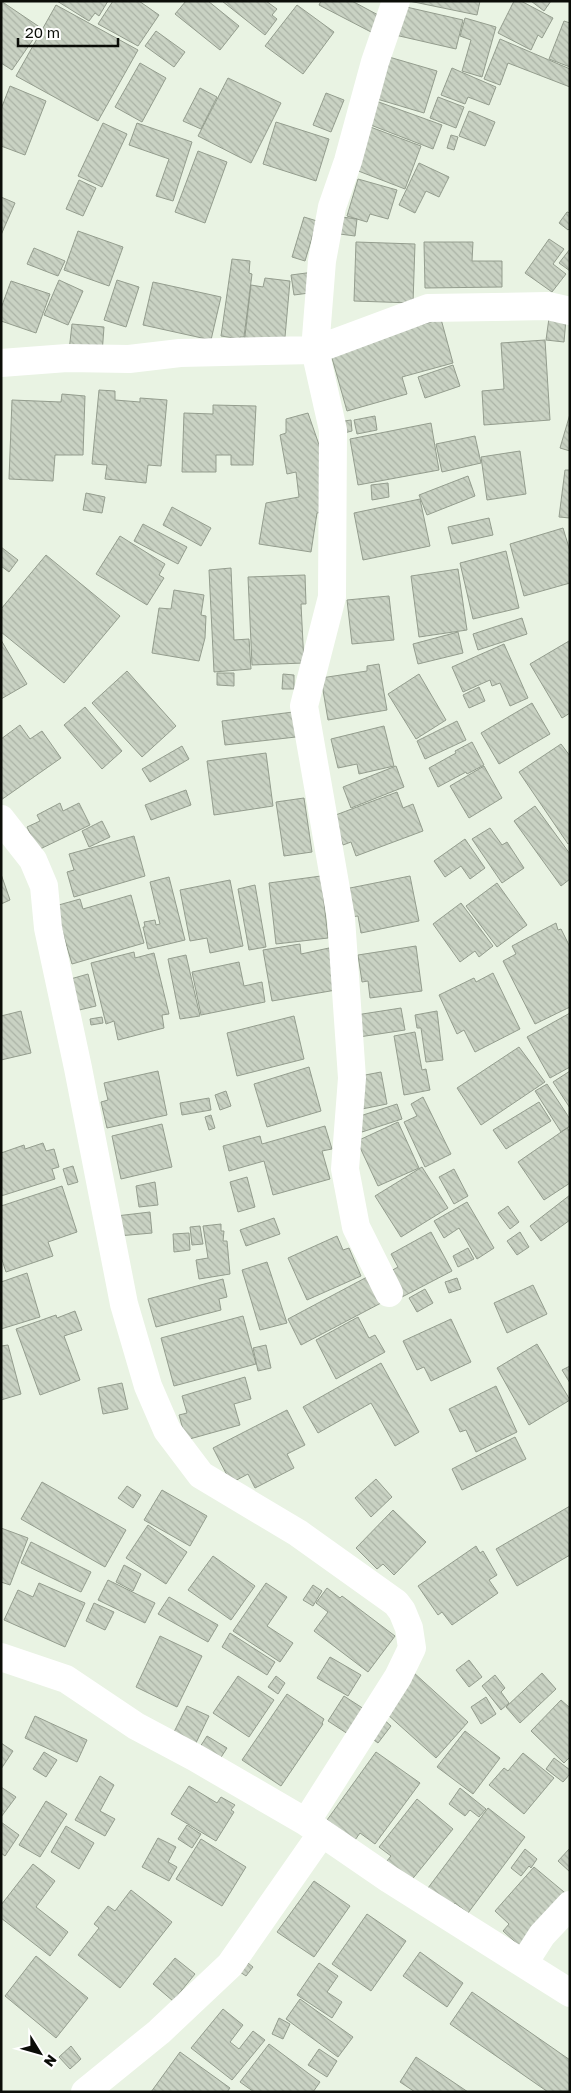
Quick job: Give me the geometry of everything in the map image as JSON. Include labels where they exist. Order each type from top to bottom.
[{"type":"street","points":[[389,1293],[356,1227],[345,1169],[352,1078],[341,918],[304,706],[332,597],[333,430],[315,350],[322,261],[332,207],[348,161],[375,62],[396,1]]},
{"type":"street","points":[[1,363],[68,358],[129,359],[180,353],[315,350],[428,308],[548,306],[570,310]]},
{"type":"street","points":[[1,819],[33,860],[44,886],[48,928],[78,1068],[124,1304],[148,1386],[167,1430],[201,1475],[298,1533],[396,1603],[402,1611],[409,1628],[412,1648],[314,1827],[230,1965],[159,2032],[85,2092]]},
{"type":"street","points":[[1,1657],[66,1678],[136,1726],[196,1758],[314,1827],[389,1879],[570,1993]]},
{"type":"street","points":[[524,1963],[542,1935],[570,1905]]},
{"type":"building","points":[[1,1],[41,28],[12,70],[1,63]]},
{"type":"building","points":[[57,1],[108,1],[99,16],[95,13],[89,21]]},
{"type":"building","points":[[113,1],[139,1],[159,15],[138,46],[98,24]]},
{"type":"building","points":[[186,1],[208,1],[239,26],[220,50],[175,14]]},
{"type":"building","points":[[222,1],[266,1],[277,9],[272,15],[277,19],[265,35]]},
{"type":"building","points":[[321,1],[352,1],[380,16],[371,32],[319,5]]},
{"type":"building","points":[[409,1],[480,1],[477,15]]},
{"type":"building","points":[[514,1],[521,1],[553,18],[542,38],[538,35],[531,50],[498,33]]},
{"type":"building","points":[[531,1],[551,1],[544,11]]},
{"type":"building","points":[[56,5],[138,50],[98,121],[16,76]]},
{"type":"building","points":[[297,5],[334,32],[303,74],[265,46]]},
{"type":"building","points":[[402,6],[463,20],[456,49],[395,35]]},
{"type":"building","points":[[465,18],[496,27],[482,77],[462,71],[471,40],[460,36]]},
{"type":"building","points":[[564,21],[570,23],[570,67],[549,59]]},
{"type":"building","points":[[156,31],[185,52],[174,67],[145,46]]},
{"type":"building","points":[[500,39],[570,69],[570,87],[508,63],[500,85],[484,79]]},
{"type":"building","points":[[389,57],[437,71],[424,113],[377,99]]},
{"type":"building","points":[[140,63],[166,78],[142,122],[115,107]]},
{"type":"building","points":[[452,68],[496,87],[489,105],[468,97],[465,104],[441,95]]},
{"type":"building","points":[[228,78],[281,103],[251,163],[198,136]]},
{"type":"building","points":[[10,86],[46,101],[25,155],[1,146],[1,109]]},
{"type":"building","points":[[200,88],[217,97],[201,129],[183,121]]},
{"type":"building","points":[[326,93],[344,100],[331,132],[313,125]]},
{"type":"building","points":[[438,97],[464,107],[456,128],[430,118]]},
{"type":"building","points":[[376,101],[442,125],[433,149],[368,124]]},
{"type":"building","points":[[469,111],[495,122],[485,146],[459,136]]},
{"type":"building","points":[[276,122],[329,139],[316,181],[263,164]]},
{"type":"building","points":[[103,123],[127,134],[102,187],[78,176]]},
{"type":"building","points":[[137,123],[192,142],[173,201],[156,196],[169,159],[129,145]]},
{"type":"building","points":[[365,125],[421,146],[405,189],[348,167]]},
{"type":"building","points":[[451,135],[458,137],[454,150],[447,148]]},
{"type":"building","points":[[198,151],[227,162],[205,223],[175,212]]},
{"type":"building","points":[[419,163],[449,177],[439,197],[426,191],[415,213],[399,205]]},
{"type":"building","points":[[358,179],[397,190],[388,219],[370,214],[367,222],[347,216]]},
{"type":"building","points":[[79,180],[96,188],[83,216],[66,209]]},
{"type":"building","points":[[1,197],[15,203],[1,235]]},
{"type":"building","points":[[567,212],[570,213],[570,228],[568,230],[559,223]]},
{"type":"building","points":[[334,216],[357,219],[355,236],[332,233]]},
{"type":"building","points":[[304,217],[317,221],[305,261],[292,257]]},
{"type":"building","points":[[78,231],[123,247],[109,286],[64,270]]},
{"type":"building","points":[[549,239],[564,249],[553,264],[566,274],[552,292],[525,273]]},
{"type":"building","points":[[356,242],[415,244],[413,303],[354,301]]},
{"type":"building","points":[[424,242],[473,242],[472,261],[502,261],[502,287],[425,288]]},
{"type":"building","points":[[34,248],[65,261],[58,276],[27,264]]},
{"type":"building","points":[[570,249],[570,271],[559,263]]},
{"type":"building","points":[[232,259],[250,261],[249,273],[252,274],[244,337],[240,337],[240,339],[221,336]]},
{"type":"building","points":[[314,272],[317,292],[294,295],[291,275]]},
{"type":"building","points":[[265,278],[290,281],[284,348],[244,344],[251,285],[263,287]]},
{"type":"building","points":[[59,280],[83,291],[68,325],[44,315]]},
{"type":"building","points":[[117,280],[139,287],[126,327],[104,320]]},
{"type":"building","points":[[11,281],[50,294],[36,333],[1,321],[1,308]]},
{"type":"building","points":[[153,282],[221,297],[211,340],[143,325]]},
{"type":"building","points":[[549,318],[566,319],[564,342],[546,340]]},
{"type":"building","points":[[441,319],[453,363],[402,377],[407,394],[347,411],[330,351]]},
{"type":"building","points":[[72,324],[104,327],[102,354],[69,351]]},
{"type":"building","points":[[545,340],[550,420],[484,425],[482,391],[504,389],[501,343]]},
{"type":"building","points":[[453,365],[460,386],[425,398],[418,377]]},
{"type":"building","points":[[99,390],[115,391],[115,400],[140,402],[140,398],[167,400],[161,466],[148,465],[146,483],[105,479],[107,465],[92,464]]},
{"type":"building","points":[[62,394],[85,396],[83,455],[55,455],[53,481],[9,479],[12,400],[61,402]]},
{"type":"building","points":[[213,405],[256,406],[253,465],[231,465],[231,455],[216,455],[216,472],[182,472],[184,413],[213,414]]},
{"type":"building","points":[[308,413],[326,465],[324,512],[317,513],[311,552],[259,544],[266,503],[299,497],[296,472],[287,474],[280,435],[286,433],[286,419]]},
{"type":"building","points":[[570,414],[570,451],[560,448]]},
{"type":"building","points":[[375,416],[377,430],[357,434],[354,420]]},
{"type":"building","points":[[351,420],[352,431],[340,434],[338,422]]},
{"type":"building","points":[[431,423],[439,470],[358,485],[350,439]]},
{"type":"building","points":[[475,436],[481,463],[442,472],[436,444]]},
{"type":"building","points":[[520,451],[526,494],[487,500],[481,457]]},
{"type":"building","points":[[565,470],[570,470],[570,518],[559,517]]},
{"type":"building","points":[[468,476],[475,496],[427,515],[419,495]]},
{"type":"building","points":[[388,483],[389,497],[372,500],[371,485]]},
{"type":"building","points":[[86,493],[105,497],[102,513],[83,510]]},
{"type":"building","points":[[420,499],[430,546],[363,560],[354,513]]},
{"type":"building","points":[[172,507],[211,528],[201,546],[163,525]]},
{"type":"building","points":[[489,518],[493,535],[452,544],[448,527]]},
{"type":"building","points":[[143,524],[187,547],[178,564],[134,541]]},
{"type":"building","points":[[563,528],[570,551],[570,583],[524,596],[510,544]]},
{"type":"building","points":[[120,536],[165,564],[159,575],[164,578],[147,605],[96,574]]},
{"type":"building","points":[[1,547],[18,560],[9,572],[1,566]]},
{"type":"building","points":[[506,551],[519,608],[473,619],[460,563]]},
{"type":"building","points":[[46,555],[120,616],[64,683],[1,632],[1,609]]},
{"type":"building","points":[[231,568],[234,640],[249,639],[251,669],[214,672],[209,570]]},
{"type":"building","points":[[458,569],[467,630],[419,637],[411,576]]},
{"type":"building","points":[[305,575],[306,604],[301,604],[304,663],[252,665],[248,577]]},
{"type":"building","points":[[174,590],[204,595],[201,615],[206,616],[205,638],[199,661],[152,653],[159,608],[171,609]]},
{"type":"building","points":[[389,596],[394,640],[352,644],[347,600]]},
{"type":"building","points":[[522,618],[527,634],[478,650],[473,634]]},
{"type":"building","points":[[458,632],[463,653],[418,664],[413,644]]},
{"type":"building","points":[[1,640],[27,684],[1,699]]},
{"type":"building","points":[[569,641],[570,713],[562,718],[530,664]]},
{"type":"building","points":[[504,644],[528,698],[510,706],[500,683],[492,686],[490,680],[463,692],[452,667]]},
{"type":"building","points":[[379,664],[387,710],[328,720],[321,678],[367,671],[367,666]]},
{"type":"building","points":[[127,671],[176,726],[142,757],[92,703]]},
{"type":"building","points":[[217,673],[234,673],[234,686],[217,685]]},
{"type":"building","points":[[283,674],[294,675],[294,689],[282,689]]},
{"type":"building","points":[[419,674],[446,720],[416,739],[388,694]]},
{"type":"building","points":[[479,687],[485,701],[469,708],[463,695]]},
{"type":"building","points":[[532,703],[550,734],[499,764],[481,733]]},
{"type":"building","points":[[85,707],[122,751],[102,769],[64,725]]},
{"type":"building","points":[[293,712],[296,737],[225,745],[222,721]]},
{"type":"building","points":[[457,721],[466,740],[425,759],[417,741]]},
{"type":"building","points":[[20,725],[30,739],[42,731],[61,758],[1,800],[1,739]]},
{"type":"building","points":[[384,726],[394,766],[359,774],[357,764],[338,768],[331,739]]},
{"type":"building","points":[[472,742],[484,765],[438,787],[429,768]]},
{"type":"building","points":[[561,744],[570,756],[570,843],[568,844],[519,772]]},
{"type":"building","points":[[182,746],[189,759],[150,782],[142,769]]},
{"type":"building","points":[[266,753],[273,806],[214,815],[207,761]]},
{"type":"building","points":[[396,766],[404,787],[351,808],[343,787]]},
{"type":"building","points":[[484,766],[502,798],[469,818],[450,786]]},
{"type":"building","points":[[186,790],[191,805],[151,820],[145,805]]},
{"type":"building","points":[[397,792],[403,808],[413,804],[423,831],[356,856],[351,842],[343,845],[333,816]]},
{"type":"building","points":[[304,798],[312,852],[284,856],[276,802]]},
{"type":"building","points":[[60,803],[63,811],[79,803],[90,825],[38,850],[27,827],[40,821],[37,815]]},
{"type":"building","points":[[535,806],[570,854],[570,879],[561,886],[514,821]]},
{"type":"building","points":[[102,821],[110,837],[89,847],[82,831]]},
{"type":"building","points":[[490,828],[502,845],[507,842],[524,868],[502,883],[472,839]]},
{"type":"building","points":[[134,836],[145,876],[74,897],[67,872],[74,870],[69,854]]},
{"type":"building","points":[[465,839],[485,868],[470,879],[461,866],[445,877],[434,861]]},
{"type":"building","points":[[1,874],[10,900],[1,904]]},
{"type":"building","points":[[321,876],[328,938],[276,944],[269,883]]},
{"type":"building","points":[[410,876],[419,921],[361,933],[358,916],[350,917],[345,889]]},
{"type":"building","points":[[169,877],[185,940],[148,949],[143,927],[145,927],[144,922],[155,920],[156,925],[160,924],[150,882]]},
{"type":"building","points":[[230,880],[243,946],[210,953],[207,938],[190,941],[180,890]]},
{"type":"building","points":[[497,883],[527,925],[497,947],[466,906]]},
{"type":"building","points":[[255,885],[266,947],[249,950],[238,889]]},
{"type":"building","points":[[131,895],[144,943],[72,964],[55,906],[80,899],[83,909]]},
{"type":"building","points":[[461,903],[493,946],[479,957],[475,951],[460,962],[433,924]]},
{"type":"building","points":[[556,923],[558,930],[561,929],[570,947],[570,1007],[535,1024],[503,961],[516,954],[512,946]]},
{"type":"building","points":[[300,944],[301,954],[329,948],[336,990],[272,1001],[263,950]]},
{"type":"building","points":[[416,946],[422,991],[370,998],[368,981],[362,982],[358,955]]},
{"type":"building","points":[[134,952],[135,958],[154,953],[169,1014],[162,1015],[164,1028],[118,1040],[114,1021],[106,1024],[91,963]]},
{"type":"building","points":[[186,955],[200,1016],[180,1019],[168,959]]},
{"type":"building","points":[[239,962],[244,986],[262,982],[265,1002],[201,1015],[192,972]]},
{"type":"building","points":[[493,973],[520,1029],[475,1052],[464,1030],[457,1034],[439,995],[474,978],[476,982]]},
{"type":"building","points":[[88,974],[96,1006],[75,1011],[67,980]]},
{"type":"building","points":[[401,1008],[405,1030],[359,1037],[356,1015]]},
{"type":"building","points":[[21,1011],[31,1053],[1,1060],[1,1016]]},
{"type":"building","points":[[437,1011],[443,1060],[426,1062],[421,1028],[417,1028],[415,1015]]},
{"type":"building","points":[[570,1013],[570,1067],[550,1078],[527,1037]]},
{"type":"building","points":[[294,1016],[304,1059],[237,1076],[227,1033]]},
{"type":"building","points":[[102,1017],[103,1023],[91,1025],[90,1019]]},
{"type":"building","points":[[415,1032],[422,1070],[426,1069],[430,1090],[404,1095],[394,1036]]},
{"type":"building","points":[[519,1047],[545,1082],[481,1125],[457,1088]]},
{"type":"building","points":[[309,1067],[321,1111],[267,1127],[254,1084]]},
{"type":"building","points":[[158,1071],[167,1115],[107,1128],[101,1102],[108,1100],[104,1083]]},
{"type":"building","points":[[570,1071],[570,1108],[553,1082]]},
{"type":"building","points":[[381,1072],[387,1104],[362,1109],[360,1076]]},
{"type":"building","points":[[547,1084],[570,1119],[570,1126],[561,1132],[535,1091]]},
{"type":"building","points":[[226,1091],[231,1106],[220,1110],[215,1095]]},
{"type":"building","points":[[423,1097],[451,1154],[425,1167],[404,1122],[417,1116],[411,1104]]},
{"type":"building","points":[[209,1098],[211,1110],[182,1115],[180,1103]]},
{"type":"building","points":[[539,1102],[551,1121],[506,1149],[493,1130]]},
{"type":"building","points":[[397,1104],[402,1119],[362,1132],[357,1117]]},
{"type":"building","points":[[211,1115],[215,1128],[209,1130],[205,1117]]},
{"type":"building","points":[[398,1122],[419,1168],[378,1186],[357,1141]]},
{"type":"building","points":[[162,1124],[172,1167],[121,1179],[112,1136]]},
{"type":"building","points":[[325,1126],[332,1149],[322,1151],[330,1179],[273,1195],[264,1161],[229,1171],[223,1146],[260,1136],[262,1144]]},
{"type":"building","points":[[567,1128],[570,1132],[570,1183],[544,1200],[518,1162]]},
{"type":"building","points":[[43,1143],[46,1151],[54,1149],[59,1167],[52,1169],[55,1179],[1,1196],[1,1153],[24,1145],[25,1149]]},
{"type":"building","points":[[73,1166],[78,1182],[68,1185],[63,1169]]},
{"type":"building","points":[[422,1167],[448,1208],[401,1237],[375,1196]]},
{"type":"building","points":[[454,1169],[468,1196],[454,1204],[439,1177]]},
{"type":"building","points":[[247,1177],[255,1207],[238,1212],[230,1182]]},
{"type":"building","points":[[155,1182],[158,1205],[139,1207],[136,1186]]},
{"type":"building","points":[[62,1186],[77,1232],[48,1242],[53,1256],[6,1272],[1,1257],[1,1206]]},
{"type":"building","points":[[570,1195],[570,1220],[541,1241],[530,1226]]},
{"type":"building","points":[[467,1202],[494,1248],[477,1259],[459,1228],[444,1238],[434,1221]]},
{"type":"building","points":[[508,1206],[519,1222],[510,1229],[498,1213]]},
{"type":"building","points":[[150,1212],[152,1233],[118,1236],[116,1216]]},
{"type":"building","points":[[274,1218],[280,1234],[246,1246],[240,1230]]},
{"type":"building","points":[[221,1224],[221,1231],[224,1231],[223,1241],[227,1241],[230,1274],[199,1279],[196,1260],[208,1258],[203,1226]]},
{"type":"building","points":[[200,1226],[203,1244],[192,1245],[190,1227]]},
{"type":"building","points":[[431,1232],[452,1271],[402,1297],[389,1272],[398,1267],[391,1254]]},
{"type":"building","points":[[520,1232],[529,1247],[517,1255],[507,1241]]},
{"type":"building","points":[[189,1233],[190,1250],[174,1252],[173,1234]]},
{"type":"building","points":[[337,1236],[343,1250],[349,1248],[361,1276],[307,1300],[288,1258]]},
{"type":"building","points":[[468,1248],[474,1259],[458,1267],[453,1256]]},
{"type":"building","points":[[267,1262],[287,1323],[260,1330],[242,1270]]},
{"type":"building","points":[[27,1273],[40,1317],[1,1329],[1,1282]]},
{"type":"building","points":[[367,1277],[381,1303],[301,1345],[288,1319]]},
{"type":"building","points":[[457,1278],[461,1289],[449,1293],[445,1282]]},
{"type":"building","points":[[223,1279],[227,1297],[219,1299],[221,1310],[156,1327],[148,1299]]},
{"type":"building","points":[[533,1285],[547,1314],[507,1333],[494,1303]]},
{"type":"building","points":[[425,1289],[433,1303],[417,1312],[409,1298]]},
{"type":"building","points":[[75,1311],[82,1330],[64,1336],[80,1380],[40,1395],[16,1329],[56,1315],[57,1318]]},
{"type":"building","points":[[243,1316],[256,1364],[174,1386],[161,1338]]},
{"type":"building","points":[[358,1317],[369,1338],[375,1335],[385,1352],[336,1379],[316,1340]]},
{"type":"building","points":[[451,1319],[471,1362],[431,1381],[424,1367],[417,1370],[403,1341]]},
{"type":"building","points":[[537,1344],[570,1400],[529,1425],[497,1368]]},
{"type":"building","points":[[8,1345],[21,1394],[1,1400],[1,1346]]},
{"type":"building","points":[[266,1345],[271,1368],[258,1371],[253,1348]]},
{"type":"building","points":[[381,1363],[419,1432],[395,1446],[371,1403],[318,1433],[303,1407]]},
{"type":"building","points":[[570,1366],[570,1383],[562,1370]]},
{"type":"building","points":[[245,1377],[251,1399],[234,1404],[240,1425],[186,1440],[179,1415],[187,1413],[182,1396]]},
{"type":"building","points":[[122,1383],[128,1409],[103,1414],[98,1388]]},
{"type":"building","points":[[496,1386],[517,1432],[476,1452],[466,1430],[460,1432],[449,1409]]},
{"type":"building","points":[[287,1410],[305,1445],[287,1454],[294,1468],[255,1488],[248,1474],[231,1483],[213,1448]]},
{"type":"building","points":[[515,1437],[526,1459],[462,1490],[452,1469]]},
{"type":"building","points":[[376,1479],[392,1497],[371,1517],[355,1498]]},
{"type":"building","points":[[42,1482],[126,1530],[105,1567],[21,1519]]},
{"type":"building","points":[[127,1486],[141,1495],[133,1508],[118,1498]]},
{"type":"building","points":[[162,1490],[207,1516],[190,1546],[144,1520]]},
{"type":"building","points":[[570,1506],[570,1555],[517,1586],[496,1549]]},
{"type":"building","points":[[393,1510],[426,1542],[394,1575],[383,1564],[377,1569],[356,1548]]},
{"type":"building","points":[[148,1525],[187,1552],[166,1584],[126,1558]]},
{"type":"building","points":[[1,1528],[28,1538],[10,1585],[1,1582]]},
{"type":"building","points":[[31,1542],[91,1572],[81,1592],[21,1563]]},
{"type":"building","points":[[476,1546],[480,1553],[483,1551],[497,1575],[489,1580],[498,1593],[452,1625],[442,1612],[438,1615],[418,1586]]},
{"type":"building","points":[[213,1556],[255,1586],[231,1620],[188,1590]]},
{"type":"building","points":[[124,1565],[141,1574],[133,1591],[116,1582]]},
{"type":"building","points":[[108,1580],[155,1603],[145,1623],[98,1600]]},
{"type":"building","points":[[39,1583],[85,1603],[65,1647],[4,1620],[18,1590],[33,1597]]},
{"type":"building","points":[[266,1583],[287,1597],[267,1626],[293,1643],[280,1662],[233,1631]]},
{"type":"building","points":[[313,1585],[322,1591],[313,1606],[303,1600]]},
{"type":"building","points":[[327,1588],[340,1598],[342,1596],[395,1636],[368,1672],[314,1631],[328,1612],[316,1603]]},
{"type":"building","points":[[169,1597],[218,1625],[208,1642],[158,1614]]},
{"type":"building","points":[[94,1603],[114,1612],[105,1630],[86,1621]]},
{"type":"building","points":[[230,1633],[275,1662],[267,1675],[222,1647]]},
{"type":"building","points":[[160,1636],[202,1656],[177,1707],[136,1687]]},
{"type":"building","points":[[330,1657],[361,1675],[348,1696],[317,1678]]},
{"type":"building","points":[[469,1660],[482,1677],[469,1687],[456,1670]]},
{"type":"building","points":[[413,1672],[468,1722],[436,1758],[387,1714]]},
{"type":"building","points":[[542,1673],[556,1689],[520,1723],[506,1707]]},
{"type":"building","points":[[495,1675],[505,1688],[501,1692],[509,1703],[501,1710],[482,1686]]},
{"type":"building","points":[[238,1676],[274,1700],[249,1737],[213,1713]]},
{"type":"building","points":[[276,1676],[285,1683],[278,1694],[268,1687]]},
{"type":"building","points":[[287,1694],[324,1719],[323,1724],[281,1786],[242,1760]]},
{"type":"building","points":[[344,1696],[364,1709],[348,1734],[328,1721]]},
{"type":"building","points":[[486,1697],[496,1714],[481,1724],[471,1707]]},
{"type":"building","points":[[561,1700],[570,1708],[570,1757],[564,1763],[531,1731]]},
{"type":"building","points":[[187,1706],[209,1716],[195,1745],[173,1734]]},
{"type":"building","points":[[35,1716],[87,1740],[77,1762],[25,1738]]},
{"type":"building","points":[[381,1717],[391,1726],[378,1743],[367,1735]]},
{"type":"building","points":[[465,1731],[500,1758],[473,1794],[437,1767]]},
{"type":"building","points":[[207,1736],[227,1748],[218,1762],[198,1750]]},
{"type":"building","points":[[1,1743],[13,1751],[1,1769]]},
{"type":"building","points":[[44,1752],[57,1760],[46,1777],[33,1769]]},
{"type":"building","points":[[376,1752],[420,1783],[375,1844],[360,1833],[355,1840],[327,1820]]},
{"type":"building","points":[[523,1753],[554,1778],[524,1814],[489,1785],[504,1768],[508,1771]]},
{"type":"building","points":[[554,1758],[570,1770],[570,1774],[563,1782],[546,1769]]},
{"type":"building","points":[[100,1776],[114,1785],[100,1811],[115,1819],[105,1836],[75,1820]]},
{"type":"building","points":[[189,1786],[217,1803],[221,1797],[235,1805],[231,1810],[234,1812],[216,1841],[171,1814]]},
{"type":"building","points":[[1,1787],[16,1797],[1,1817]]},
{"type":"building","points":[[460,1788],[486,1809],[479,1817],[470,1810],[465,1816],[449,1804]]},
{"type":"building","points":[[417,1799],[453,1829],[410,1882],[386,1862],[391,1856],[379,1847]]},
{"type":"building","points":[[46,1801],[67,1814],[40,1857],[19,1845]]},
{"type":"building","points":[[488,1808],[525,1837],[468,1913],[455,1903],[449,1910],[425,1892]]},
{"type":"building","points":[[1,1822],[19,1835],[5,1856],[1,1853]]},
{"type":"building","points":[[187,1825],[201,1834],[192,1848],[178,1839]]},
{"type":"building","points":[[66,1826],[94,1843],[79,1869],[51,1852]]},
{"type":"building","points":[[158,1838],[176,1847],[168,1862],[177,1867],[169,1881],[142,1867]]},
{"type":"building","points":[[201,1839],[246,1867],[222,1906],[176,1879]]},
{"type":"building","points":[[570,1848],[570,1872],[558,1861]]},
{"type":"building","points":[[525,1849],[537,1859],[531,1868],[529,1866],[521,1876],[511,1868]]},
{"type":"building","points":[[33,1864],[55,1881],[36,1907],[68,1932],[50,1956],[1,1918],[1,1905]]},
{"type":"building","points":[[534,1867],[570,1897],[525,1951],[503,1931],[509,1924],[495,1911]]},
{"type":"building","points":[[314,1881],[350,1906],[314,1957],[277,1932]]},
{"type":"building","points":[[131,1890],[172,1922],[120,1988],[78,1955],[99,1928],[94,1924],[108,1906],[115,1911]]},
{"type":"building","points":[[367,1914],[406,1941],[371,1991],[332,1964]]},
{"type":"building","points":[[420,1952],[463,1983],[447,2007],[403,1976]]},
{"type":"building","points":[[36,1956],[88,1998],[56,2038],[5,1996]]},
{"type":"building","points":[[239,1956],[253,1967],[246,1976],[231,1966]]},
{"type":"building","points":[[175,1958],[195,1974],[173,2001],[153,1984]]},
{"type":"building","points":[[319,1963],[338,1976],[327,1992],[342,2002],[332,2018],[297,1995]]},
{"type":"building","points":[[472,1992],[570,2060],[570,2092],[548,2092],[450,2024]]},
{"type":"building","points":[[300,1999],[353,2037],[338,2057],[286,2019]]},
{"type":"building","points":[[223,2009],[243,2025],[230,2042],[239,2049],[253,2031],[265,2040],[232,2080],[191,2048]]},
{"type":"building","points":[[279,2018],[290,2024],[283,2039],[272,2034]]},
{"type":"building","points":[[269,2044],[320,2082],[313,2092],[254,2092],[240,2082]]},
{"type":"building","points":[[71,2046],[81,2059],[70,2069],[59,2057]]},
{"type":"building","points":[[319,2049],[337,2061],[327,2077],[308,2065]]},
{"type":"building","points":[[180,2052],[230,2088],[227,2092],[151,2092]]},
{"type":"building","points":[[416,2057],[468,2092],[415,2092],[400,2082]]}]
